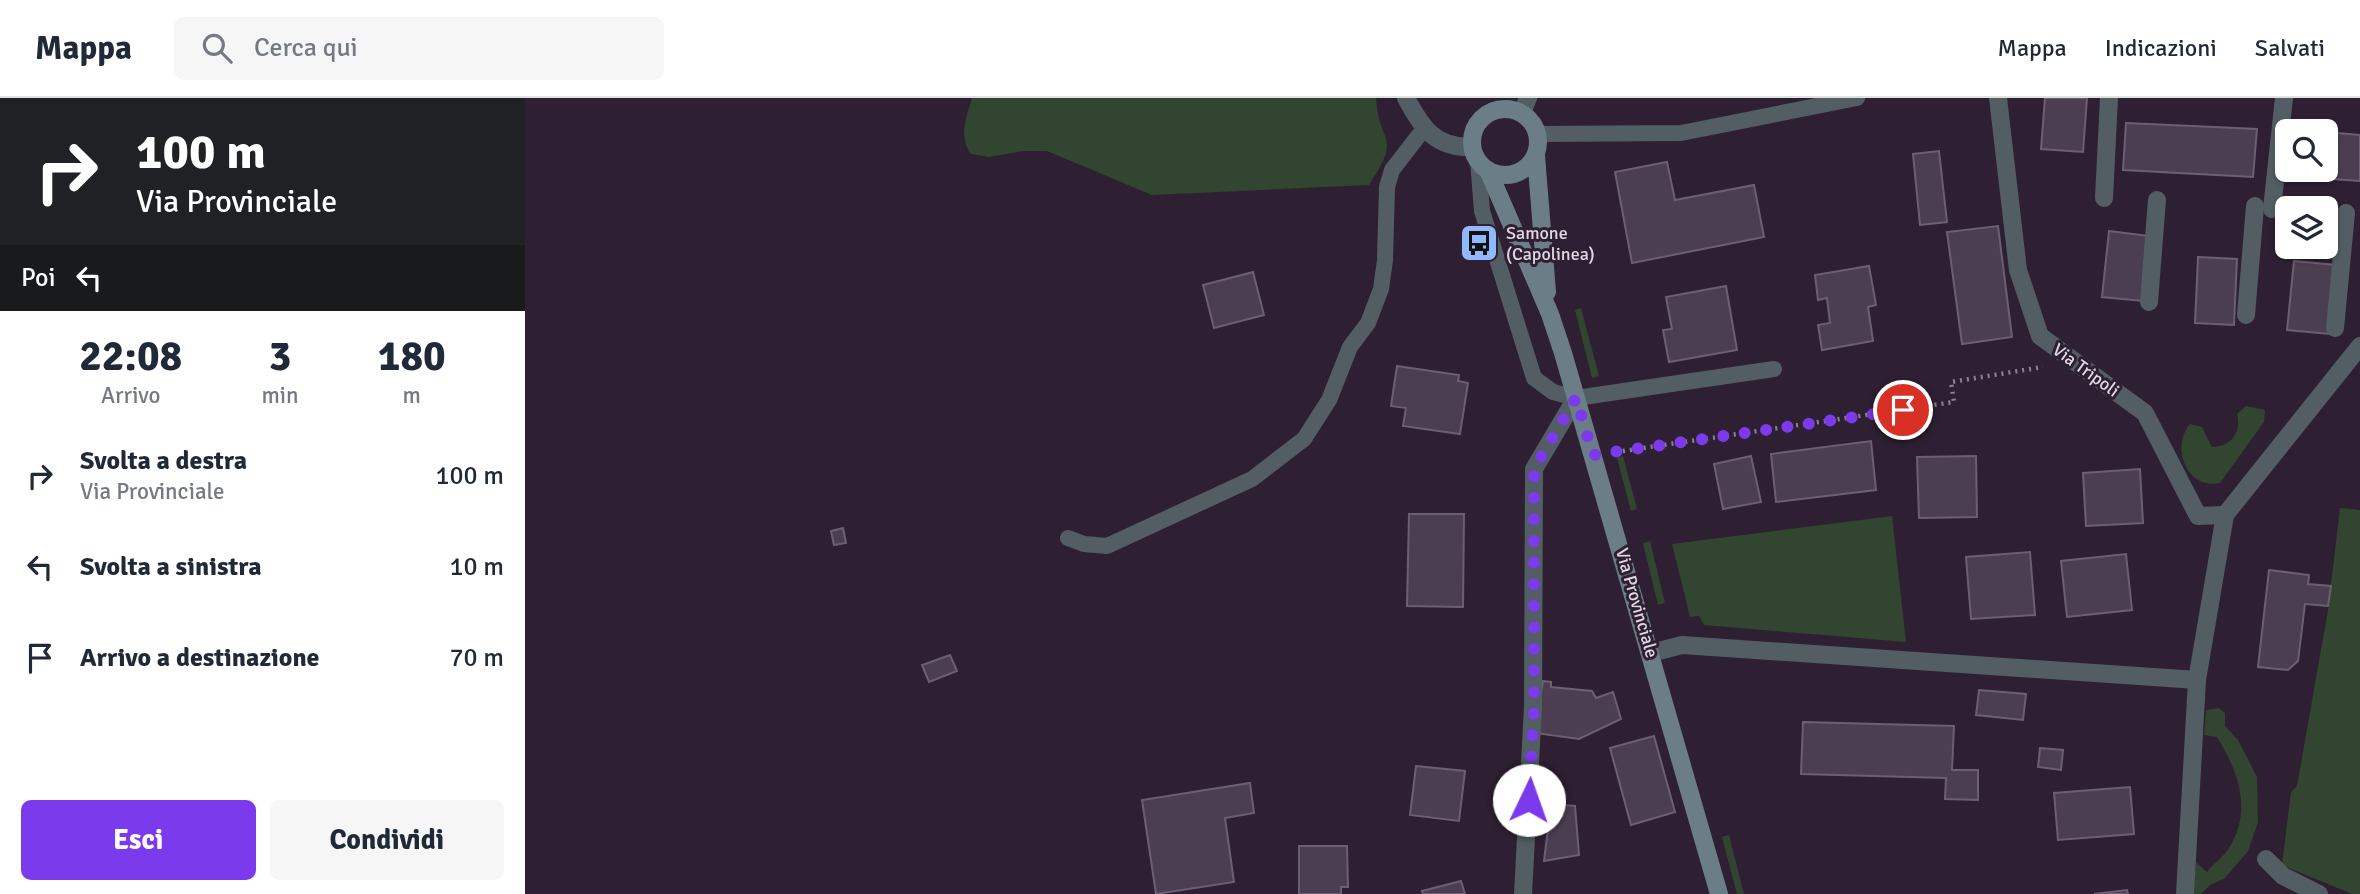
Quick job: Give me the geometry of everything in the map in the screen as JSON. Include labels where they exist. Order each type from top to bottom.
[{"type":"main road","points":[[1481,119],[1493,110],[1518,105],[1535,125],[1538,134],[1536,156],[1530,164],[1515,174],[1506,175],[1479,160],[1472,136],[1481,119],[1483,98]]},
{"type":"main road","name":"Via Provinciale","points":[[1536,156],[1542,250],[1550,314]]},
{"type":"main road","name":"Via Provinciale","points":[[1479,160],[1550,314],[1651,653],[1719,894]]},
{"type":"street","points":[[1406,98],[1423,130],[1479,160]]},
{"type":"street","name":"Via Tripoli","points":[[1998,98],[2018,270],[2040,336],[2145,413],[2198,516],[2225,515]]},
{"type":"street","points":[[2104,198],[2109,98]]},
{"type":"street","points":[[2246,315],[2284,98]]},
{"type":"street","points":[[2149,302],[2157,200]]},
{"type":"street","points":[[2335,328],[2346,213]]},
{"type":"street","points":[[2185,894],[2197,680],[2225,515],[2360,346]]},
{"type":"street","points":[[1523,894],[1534,707],[1534,469],[1576,398]]},
{"type":"street","points":[[1651,653],[1682,645],[2197,680]]},
{"type":"street","points":[[2266,859],[2283,876],[2319,894]]},
{"type":"lane","points":[[1538,134],[1681,133],[1857,98]]},
{"type":"lane","points":[[1068,538],[1084,544],[1107,546],[1252,479],[1304,439],[1329,400],[1350,348],[1369,323],[1381,289],[1385,260],[1387,187],[1392,170],[1423,130]]},
{"type":"lane","points":[[1479,160],[1482,211],[1534,378],[1553,392],[1576,398],[1774,369]]},
{"type":"path","points":[[1593,455],[1954,402],[1951,382],[2075,362]]},
{"type":"green space","points":[[972,98],[1376,98],[1387,148],[1369,185],[1152,195],[1047,151],[1023,151],[989,157],[971,154],[964,134]]},
{"type":"green space","points":[[1581,308],[1599,376],[1592,378],[1575,310]]},
{"type":"green space","points":[[2246,406],[2265,410],[2264,422],[2220,483],[2198,480],[2190,473],[2182,454],[2184,433],[2190,424],[2202,427],[2212,447],[2225,444],[2230,441],[2238,427],[2237,414]]},
{"type":"green space","points":[[1623,456],[1637,509],[1631,511],[1617,458]]},
{"type":"green space","points":[[2340,508],[2360,510],[2360,894],[2352,894],[2282,865],[2291,792],[2297,786],[2328,610]]},
{"type":"green space","points":[[1892,516],[1906,642],[1704,625],[1699,616],[1690,617],[1672,544]]},
{"type":"green space","points":[[1650,541],[1665,603],[1658,605],[1643,543]]},
{"type":"green space","points":[[2219,708],[2225,713],[2225,726],[2238,740],[2257,777],[2258,822],[2248,851],[2225,878],[2210,885],[2201,894],[2193,894],[2196,862],[2207,872],[2229,848],[2240,819],[2240,791],[2231,763],[2217,737],[2204,735],[2206,710]]},
{"type":"green space","points":[[1729,835],[1744,894],[1737,894],[1722,837]]},
{"type":"building","points":[[2045,98],[2087,98],[2083,152],[2041,149]]},
{"type":"building","points":[[2126,123],[2257,129],[2253,177],[2123,170]]},
{"type":"building","points":[[2338,133],[2360,135],[2360,181],[2338,179]]},
{"type":"building","points":[[1939,151],[1947,222],[1920,225],[1913,154]]},
{"type":"building","points":[[1667,162],[1675,200],[1754,185],[1764,237],[1632,263],[1615,172]]},
{"type":"building","points":[[1998,226],[2012,337],[1962,344],[1947,232]]},
{"type":"building","points":[[2109,231],[2150,236],[2143,301],[2102,297]]},
{"type":"building","points":[[2198,257],[2237,259],[2234,325],[2195,323]]},
{"type":"building","points":[[2294,261],[2336,265],[2330,334],[2287,330]]},
{"type":"building","points":[[1869,266],[1876,305],[1868,307],[1873,341],[1822,350],[1818,325],[1830,323],[1827,298],[1818,300],[1815,275]]},
{"type":"building","points":[[1253,272],[1264,315],[1214,328],[1203,285]]},
{"type":"building","points":[[1726,286],[1737,350],[1669,362],[1663,330],[1672,329],[1666,297]]},
{"type":"building","points":[[1397,366],[1459,375],[1458,381],[1468,383],[1460,434],[1403,426],[1406,408],[1391,406]]},
{"type":"building","points":[[1871,441],[1876,490],[1776,502],[1771,454]]},
{"type":"building","points":[[1751,456],[1761,502],[1723,509],[1714,464]]},
{"type":"building","points":[[1976,456],[1977,517],[1919,518],[1917,457]]},
{"type":"building","points":[[2140,469],[2143,523],[2086,526],[2083,473]]},
{"type":"building","points":[[1409,514],[1464,514],[1463,607],[1407,606]]},
{"type":"building","points":[[843,528],[846,543],[834,545],[831,531]]},
{"type":"building","points":[[2030,552],[2035,615],[1971,619],[1966,557]]},
{"type":"building","points":[[2126,554],[2132,610],[2067,617],[2061,561]]},
{"type":"building","points":[[2269,570],[2309,575],[2308,584],[2331,586],[2328,606],[2305,604],[2298,661],[2288,670],[2258,667]]},
{"type":"building","points":[[950,655],[957,671],[929,682],[922,665]]},
{"type":"building","points":[[1543,681],[1551,682],[1551,687],[1592,691],[1596,698],[1613,692],[1621,719],[1579,739],[1535,733]]},
{"type":"building","points":[[1979,690],[2026,694],[2023,720],[1976,715]]},
{"type":"building","points":[[1803,722],[1954,726],[1952,770],[1978,770],[1978,800],[1945,799],[1946,778],[1801,774]]},
{"type":"building","points":[[1654,736],[1675,812],[1631,825],[1610,748]]},
{"type":"building","points":[[2040,748],[2063,750],[2061,770],[2038,767]]},
{"type":"building","points":[[1416,766],[1465,771],[1459,821],[1410,815]]},
{"type":"building","points":[[1250,783],[1254,813],[1225,818],[1234,882],[1156,894],[1142,800]]},
{"type":"building","points":[[2130,787],[2134,834],[2058,840],[2054,793]]},
{"type":"building","points":[[1551,804],[1575,806],[1579,855],[1544,861]]},
{"type":"building","points":[[1299,846],[1347,846],[1348,887],[1341,887],[1341,894],[1299,894]]},
{"type":"building","points":[[1461,881],[1465,894],[1423,894],[1422,891]]},
{"type":"building","points":[[2127,890],[2128,894],[2094,894]]},
{"type":"place","name":"Samone (Capolinea)","points":[[1479,243]]},
{"type":"route","points":[[1529,800],[1534,707],[1531,530],[1534,469],[1576,398],[1593,455],[1903,410]]}]
